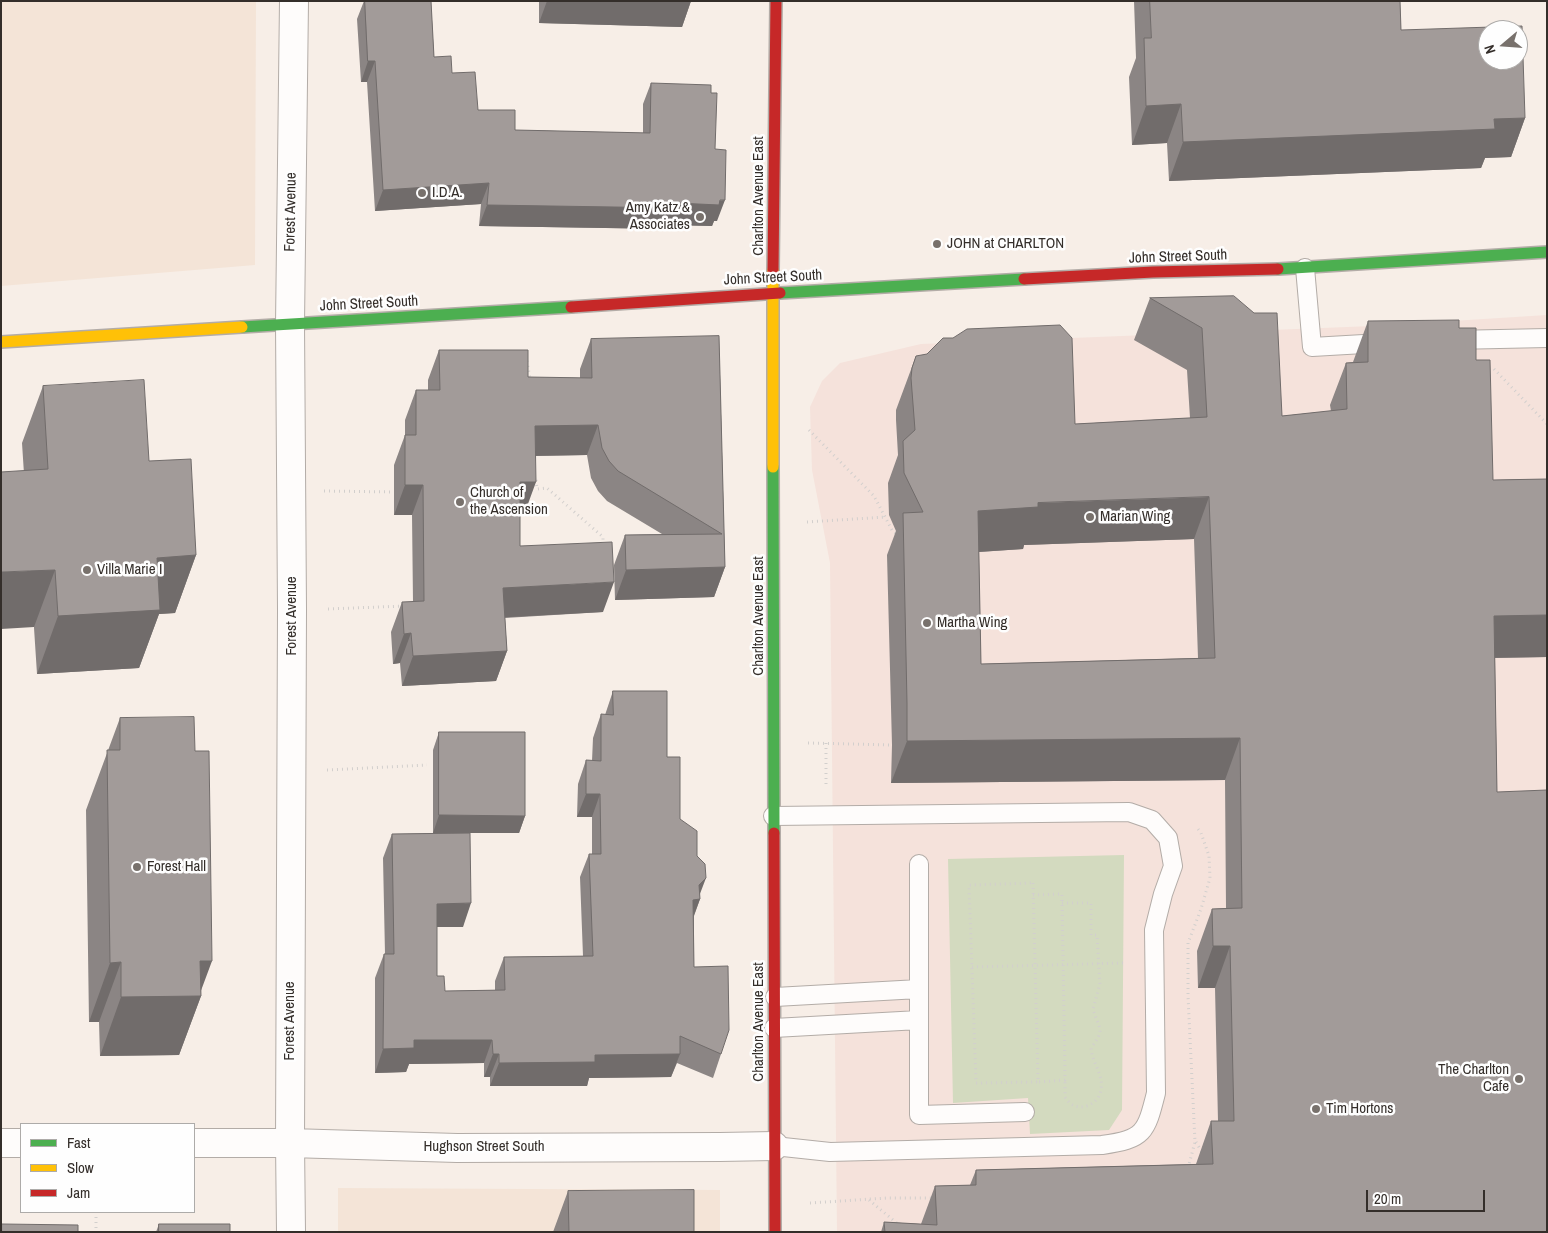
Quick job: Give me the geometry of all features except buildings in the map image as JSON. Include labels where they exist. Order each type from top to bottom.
[{"type":"main road","name":"Charlton Avenue East","points":[[775,1232],[773,816],[775,294],[773,228],[776,1]]},
{"type":"main road","name":"John Street South","points":[[1,342],[521,312],[716,296],[1153,272],[1305,268],[1547,252]]},
{"type":"street","name":"Forest Avenue","points":[[291,1232],[292,610],[290,324],[294,1]]},
{"type":"street","points":[[1,1143],[20,1143]]},
{"type":"street","name":"Hughson Street South","points":[[195,1143],[290,1143],[457,1148],[774,1146]]},
{"type":"lane","points":[[1305,268],[1312,347],[1393,342]]},
{"type":"lane","points":[[1440,340],[1547,338]]},
{"type":"lane","points":[[773,816],[1129,812],[1152,820],[1168,838],[1173,866],[1163,894],[1154,930],[1156,1093],[1150,1117],[1140,1134],[1122,1142],[1102,1145],[830,1152],[774,1146]]},
{"type":"lane","points":[[919,864],[919,1115],[1025,1112]]},
{"type":"lane","points":[[775,997],[919,989]]},
{"type":"lane","points":[[774,1028],[919,1020]]},
{"type":"path","points":[[521,312],[530,380]]},
{"type":"path","points":[[1491,365],[1547,424]]},
{"type":"path","points":[[774,396],[874,496],[893,532],[900,536]]},
{"type":"path","points":[[535,471],[537,489],[547,488],[603,537],[603,545]]},
{"type":"path","points":[[350,491],[394,492]]},
{"type":"path","points":[[774,524],[886,517]]},
{"type":"path","points":[[292,610],[414,605]]},
{"type":"path","points":[[774,742],[892,745]]},
{"type":"path","points":[[292,772],[427,765]]},
{"type":"path","points":[[1038,1082],[1033,883],[970,884],[976,1083],[1038,1082],[1065,1080]]},
{"type":"path","points":[[1033,895],[1062,894],[1062,903],[1063,965],[1065,1080],[1065,1097],[1072,1105],[1081,1108],[1092,1104],[1098,1099],[1102,1082],[1091,1056],[1091,1048],[1101,1034],[1093,1009],[1100,984],[1097,935],[1091,935],[1091,903],[1062,903]]},
{"type":"path","points":[[972,967],[1154,962],[1188,962],[1197,966]]},
{"type":"path","points":[[1196,1142],[1204,1156]]},
{"type":"path","points":[[775,1205],[935,1198]]},
{"type":"path","points":[[869,1200],[906,1232]]},
{"type":"path","points":[[96,1213],[96,1232]]},
{"type":"shaded area","points":[[1,1],[256,1],[255,265],[1,286]]},
{"type":"shaded area","points":[[1547,315],[1547,1232],[837,1232],[830,563],[812,470],[810,407],[822,381],[840,363],[921,344],[1372,326]]},
{"type":"shaded area","points":[[338,1188],[720,1190],[720,1232],[338,1232]]},
{"type":"green space","points":[[1124,855],[1122,1110],[1109,1130],[1030,1134],[1028,1098],[953,1103],[948,859]]},
{"type":"traffic: fast","points":[[1278,269],[1547,252]]},
{"type":"traffic: fast","points":[[780,293],[1024,279]]},
{"type":"traffic: fast","points":[[242,327],[571,307]]},
{"type":"traffic: fast","points":[[773,467],[774,833]]},
{"type":"traffic: slow","points":[[773,270],[773,467]]},
{"type":"traffic: slow","points":[[1,342],[242,327]]},
{"type":"traffic: jam","points":[[773,270],[776,1]]},
{"type":"traffic: jam","points":[[1024,279],[1153,272],[1278,269]]},
{"type":"traffic: jam","points":[[571,307],[780,293]]},
{"type":"traffic: jam","points":[[774,833],[775,1232]]},
{"type":"place","name":"I.D.A.","points":[[422,193]]},
{"type":"place","name":"Amy Katz & Associates","points":[[700,217]]},
{"type":"place","name":"JOHN at CHARLTON","points":[[937,244]]},
{"type":"place","name":"Church of the Ascension","points":[[460,502]]},
{"type":"place","name":"Marian Wing","points":[[1090,517]]},
{"type":"place","name":"Villa Marie I","points":[[87,570]]},
{"type":"place","name":"Martha Wing","points":[[927,623]]},
{"type":"place","name":"Forest Hall","points":[[137,867]]},
{"type":"place","name":"The Charlton Cafe","points":[[1519,1079]]},
{"type":"place","name":"Tim Hortons","points":[[1316,1109]]}]
